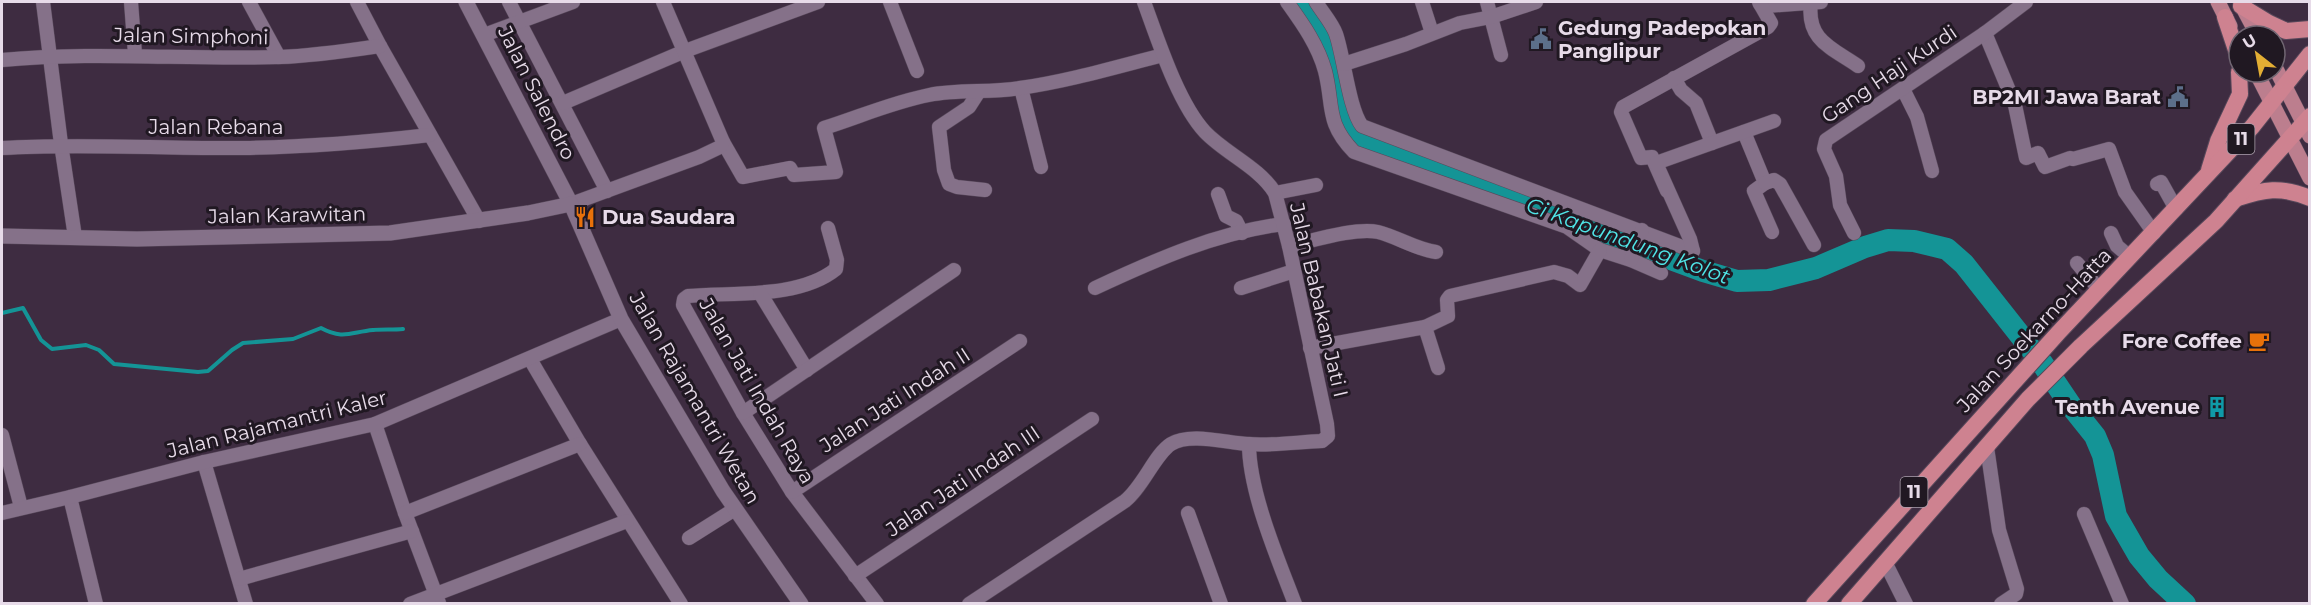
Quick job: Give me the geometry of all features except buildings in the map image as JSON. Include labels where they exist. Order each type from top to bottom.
[{"type":"highway","points":[[2240,4],[2286,31],[2310,29]]},
{"type":"highway","points":[[2222,9],[2227,24]]},
{"type":"highway","name":"11","points":[[2285,86],[2310,54]]},
{"type":"highway","points":[[2208,174],[2218,141],[2240,94],[2240,84]]},
{"type":"highway","name":"Jalan Soekarno-Hatta","points":[[1814,603],[2059,332],[2208,174],[2285,86]]},
{"type":"highway","name":"11","points":[[1849,603],[2028,399],[2078,348],[2185,252],[2290,139],[2308,125]]},
{"type":"highway","points":[[2234,199],[2264,190],[2290,190],[2310,198]]},
{"type":"main road","points":[[2240,4],[2251,24]]},
{"type":"main road","points":[[2222,9],[2230,24]]},
{"type":"main road","points":[[2262,84],[2310,178]]},
{"type":"main road","points":[[2285,86],[2308,125]]},
{"type":"street","points":[[43,2],[75,237]]},
{"type":"street","points":[[131,2],[135,54]]},
{"type":"street","points":[[249,2],[279,57]]},
{"type":"street","points":[[357,2],[479,221]]},
{"type":"street","name":"Jalan Salendro","points":[[466,2],[571,204]]},
{"type":"street","points":[[509,2],[607,191]]},
{"type":"street","points":[[484,35],[573,2]]},
{"type":"street","points":[[663,2],[723,142],[743,177],[790,168],[794,175],[836,172],[824,128],[910,99],[953,91],[978,93],[1021,88],[1090,74],[1163,55]]},
{"type":"street","points":[[563,103],[685,51],[818,2]]},
{"type":"street","points":[[891,2],[917,71]]},
{"type":"street","name":"Jalan Babakan Jati I","points":[[1144,2],[1163,55],[1194,120],[1207,134],[1270,186],[1275,193],[1284,224],[1327,432],[1322,441],[1249,444]]},
{"type":"street","points":[[1287,2],[1308,30],[1325,70],[1332,121],[1338,133],[1354,152],[1567,227],[1600,250],[1631,258],[1661,273]]},
{"type":"street","points":[[1316,2],[1335,31],[1355,116],[1362,126],[1693,251],[1690,239],[1656,163],[1774,121]]},
{"type":"street","points":[[1422,2],[1432,33]]},
{"type":"street","points":[[1487,2],[1501,55]]},
{"type":"street","points":[[1344,64],[1406,44],[1460,23],[1491,17],[1536,2]]},
{"type":"street","points":[[1759,3],[1766,6],[1816,2],[1810,22],[1817,35],[1823,42],[1858,66]]},
{"type":"street","name":"Gang Haji Kurdi","points":[[1854,233],[1840,205],[1836,176],[1824,145],[1830,136],[1985,33],[2026,2]]},
{"type":"street","points":[[1666,191],[1652,158],[1641,158],[1622,112],[1626,104],[1770,25],[1759,3]]},
{"type":"street","points":[[1985,33],[2015,105],[2026,158],[2038,153],[2045,166],[2109,149],[2125,192],[2154,233]]},
{"type":"street","name":"Jalan Simphoni","points":[[2,60],[50,55],[135,54],[279,57],[334,53],[380,46]]},
{"type":"street","points":[[1674,78],[1681,90],[1696,103],[1712,143]]},
{"type":"street","points":[[1021,88],[1041,167]]},
{"type":"street","points":[[1903,89],[1917,117],[1932,171]]},
{"type":"street","points":[[978,93],[967,108],[941,125],[938,132],[944,170],[949,184],[957,188],[985,190]]},
{"type":"street","points":[[1744,132],[1765,183]]},
{"type":"street","name":"Jalan Rebana","points":[[2,147],[61,144],[242,148],[347,145],[430,135]]},
{"type":"street","points":[[571,204],[699,157],[720,147],[723,142]]},
{"type":"street","points":[[1772,232],[1754,191],[1774,180],[1780,184],[1814,245]]},
{"type":"street","points":[[2157,184],[2161,182],[2176,209]]},
{"type":"street","points":[[1275,193],[1316,185]]},
{"type":"street","points":[[1218,194],[1226,216],[1236,221],[1242,233]]},
{"type":"street","name":"Jalan Karawitan","points":[[2,236],[137,240],[390,233],[479,221],[571,204]]},
{"type":"street","name":"Jalan Rajamantri Wetan","points":[[571,204],[621,319],[735,509],[801,603]]},
{"type":"street","points":[[1095,288],[1191,247],[1284,224]]},
{"type":"street","name":"Jalan Jati Indah Raya","points":[[828,228],[837,260],[836,269],[829,274],[800,285],[760,293],[691,295],[682,301],[684,310],[743,413],[792,492],[877,603]]},
{"type":"street","points":[[1289,246],[1352,232],[1370,231],[1422,250],[1436,252]]},
{"type":"street","points":[[1631,258],[1641,233]]},
{"type":"street","points":[[2110,233],[2117,246],[2130,257]]},
{"type":"street","points":[[1310,348],[1425,327],[1448,316],[1450,296],[1554,272],[1568,276],[1580,285],[1600,250]]},
{"type":"street","points":[[2077,263],[2099,289]]},
{"type":"street","points":[[743,413],[954,270]]},
{"type":"street","points":[[1241,288],[1294,271]]},
{"type":"street","points":[[760,293],[807,370]]},
{"type":"street","name":"Jalan Rajamantri Kaler","points":[[2,513],[70,498],[204,462],[375,424],[621,319]]},
{"type":"street","points":[[1425,327],[1438,368]]},
{"type":"street","name":"Jalan Jati Indah II","points":[[792,492],[1020,341]]},
{"type":"street","points":[[530,359],[627,520],[681,603]]},
{"type":"street","name":"Jalan Jati Indah III","points":[[855,576],[1092,419]]},
{"type":"street","points":[[375,424],[405,513],[438,599]]},
{"type":"street","points":[[2,439],[21,507]]},
{"type":"street","points":[[969,603],[1125,501],[1141,484],[1165,449],[1173,443],[1184,440],[1213,439],[1249,444],[1250,467],[1255,488],[1279,563],[1295,603]]},
{"type":"street","points":[[405,513],[580,444]]},
{"type":"street","points":[[1986,447],[1999,530],[2017,589],[2016,594],[2001,603]]},
{"type":"street","points":[[204,462],[246,603]]},
{"type":"street","points":[[70,498],[96,603]]},
{"type":"street","points":[[688,538],[735,509]]},
{"type":"street","points":[[1188,513],[1221,603]]},
{"type":"street","points":[[2084,514],[2122,603]]},
{"type":"street","points":[[410,603],[438,599],[627,520]]},
{"type":"street","points":[[239,579],[412,531]]},
{"type":"street","points":[[1886,562],[1906,603]]},
{"type":"waterway","name":"Ci Kapundung Kolot","points":[[1297,2],[1327,45],[1333,62],[1344,124],[1358,140],[1379,151],[1703,271],[1737,281],[1769,280],[1816,268],[1865,247],[1888,240],[1914,241],[1947,249],[1964,264],[2042,363],[2095,436],[2103,455],[2116,516],[2139,556],[2158,579],[2185,604]]},
{"type":"waterway","points":[[2,313],[23,308],[41,340],[52,349],[86,345],[99,350],[114,364],[198,372],[208,371],[243,343],[293,339],[321,328],[335,334],[403,329]]},
{"type":"place","name":"Gedung Padepokan Panglipur","points":[[1541,39]]},
{"type":"place","name":"BP2MI Jawa Barat","points":[[2178,97]]},
{"type":"place","name":"Dua Saudara","points":[[585,217]]},
{"type":"place","name":"Fore Coffee","points":[[2259,341]]},
{"type":"place","name":"Tenth Avenue","points":[[2217,407]]}]
